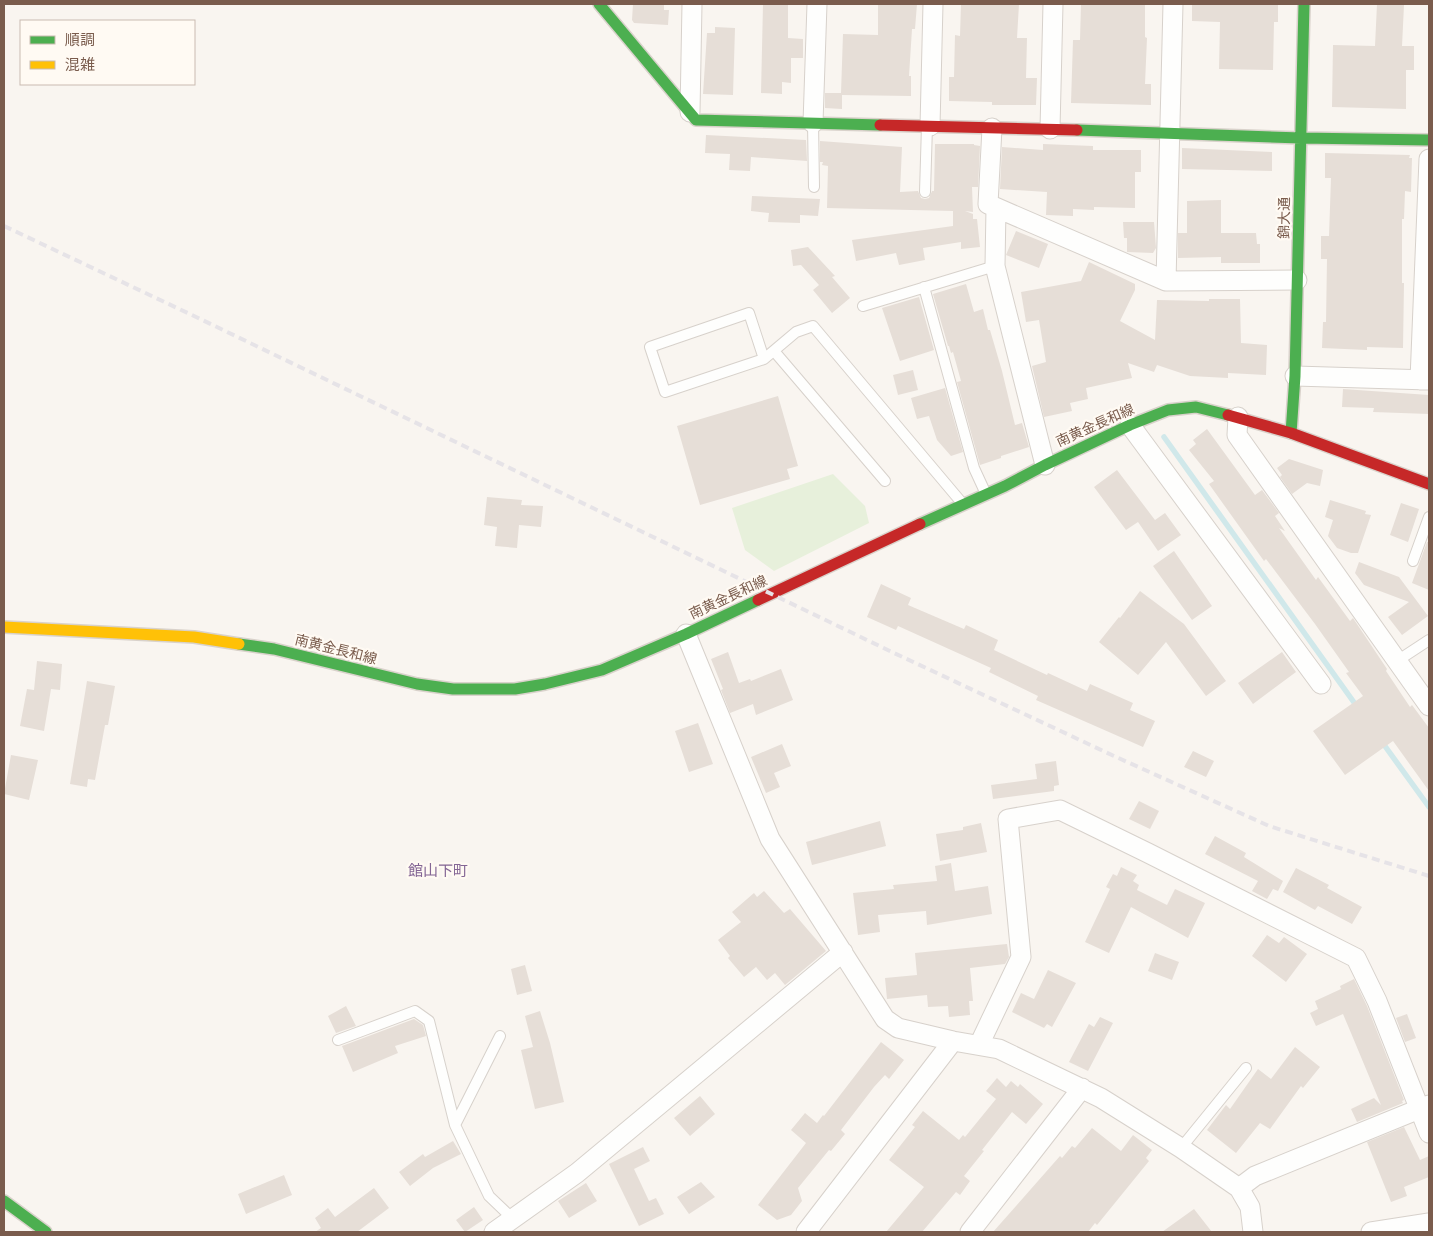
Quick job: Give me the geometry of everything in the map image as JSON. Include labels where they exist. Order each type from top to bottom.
[{"type":"main road","points":[[600,4],[696,120],[1429,140]]},
{"type":"main road","name":"錦大通","points":[[1291,433],[1295,376],[1304,4]]},
{"type":"main road","name":"南黄金長和線","points":[[4,627],[194,637],[274,649],[417,684],[453,689],[515,689],[545,684],[602,670],[686,634],[963,504],[986,495],[1130,425],[1168,410],[1196,407],[1238,417],[1291,433],[1429,484]]},
{"type":"main road","points":[[4,1201],[46,1232]]},
{"type":"street","points":[[690,112],[692,4]]},
{"type":"street","points":[[813,123],[816,4]]},
{"type":"street","points":[[929,126],[933,4]]},
{"type":"street","points":[[1050,130],[1053,4]]},
{"type":"street","points":[[1166,281],[1173,4]]},
{"type":"street","points":[[992,128],[988,204],[996,208],[1166,281],[1297,280]]},
{"type":"street","points":[[1295,376],[1425,380],[1429,159]]},
{"type":"street","points":[[996,208],[995,266],[1046,465]]},
{"type":"street","points":[[1238,417],[1236,436],[1429,706]]},
{"type":"street","points":[[1130,425],[1321,684]]},
{"type":"street","points":[[686,634],[770,839],[884,1019],[898,1028],[953,1042],[998,1049],[1100,1098],[1181,1148],[1239,1188],[1250,1207],[1253,1232]]},
{"type":"street","points":[[979,1045],[1021,957],[1008,819],[1060,810],[1356,958],[1424,1107],[1429,1133]]},
{"type":"street","points":[[494,1232],[577,1173],[843,952]]},
{"type":"street","points":[[806,1232],[953,1042]]},
{"type":"street","points":[[970,1232],[1082,1088]]},
{"type":"street","points":[[1239,1188],[1255,1176],[1424,1107]]},
{"type":"street","points":[[1371,1232],[1429,1223]]},
{"type":"lane","points":[[813,123],[814,187]]},
{"type":"lane","points":[[925,192],[929,126]]},
{"type":"lane","points":[[863,306],[995,266]]},
{"type":"lane","points":[[924,287],[974,468],[986,495]]},
{"type":"lane","points":[[764,359],[749,314],[650,346],[665,392],[764,359],[796,332],[813,326],[963,504]]},
{"type":"lane","points":[[774,351],[885,481]]},
{"type":"lane","points":[[1413,561],[1429,517]]},
{"type":"lane","points":[[1397,661],[1429,640]]},
{"type":"lane","points":[[338,1040],[415,1011],[429,1021],[455,1125],[489,1196],[513,1220]]},
{"type":"lane","points":[[455,1125],[500,1036]]},
{"type":"lane","points":[[1181,1148],[1246,1068]]},
{"type":"green space","points":[[833,474],[865,506],[869,523],[774,571],[745,550],[732,508]]},
{"type":"building","points":[[633,4],[664,4],[664,10],[669,10],[668,25],[634,23],[632,20]]},
{"type":"building","points":[[763,4],[788,4],[788,38],[803,39],[803,58],[791,58],[791,83],[782,82],[782,94],[761,93]]},
{"type":"building","points":[[878,4],[917,4],[915,29],[912,29],[909,76],[911,76],[911,96],[842,95],[842,109],[825,108],[825,93],[841,93],[843,34],[878,35]]},
{"type":"building","points":[[961,4],[1019,4],[1017,38],[1027,38],[1026,78],[1037,78],[1036,105],[992,105],[992,102],[949,101],[949,77],[954,77],[955,35],[960,36]]},
{"type":"building","points":[[1081,4],[1145,4],[1145,37],[1147,38],[1145,84],[1151,84],[1151,105],[1071,103],[1073,40],[1080,40]]},
{"type":"building","points":[[1192,4],[1278,4],[1278,22],[1274,22],[1273,70],[1219,69],[1220,22],[1192,21]]},
{"type":"building","points":[[1377,4],[1404,5],[1402,46],[1414,46],[1414,70],[1406,70],[1406,109],[1332,107],[1333,45],[1375,46]]},
{"type":"building","points":[[715,27],[735,28],[733,95],[703,94],[707,33],[715,33]]},
{"type":"building","points":[[706,135],[806,140],[807,161],[751,157],[750,171],[729,170],[730,154],[705,153]]},
{"type":"building","points":[[820,141],[902,147],[900,192],[918,191],[921,198],[925,199],[929,198],[932,191],[934,191],[935,144],[974,144],[980,146],[978,187],[972,187],[973,212],[965,211],[973,214],[973,219],[977,219],[980,247],[961,249],[961,242],[923,248],[925,260],[899,265],[896,253],[856,261],[852,240],[953,226],[953,211],[827,208],[828,166],[822,165],[823,162],[820,162]]},
{"type":"building","points":[[1043,144],[1093,146],[1093,150],[1141,150],[1141,172],[1135,172],[1135,208],[1094,207],[1094,210],[1073,209],[1073,216],[1046,215],[1047,192],[1000,189],[1002,147],[1043,150]]},
{"type":"building","points":[[1182,148],[1272,152],[1272,171],[1182,169]]},
{"type":"building","points":[[1325,153],[1410,155],[1409,158],[1412,158],[1411,192],[1405,191],[1404,219],[1402,219],[1402,283],[1404,283],[1403,348],[1367,347],[1367,350],[1322,348],[1323,322],[1326,322],[1327,259],[1321,259],[1321,236],[1329,236],[1331,178],[1325,178]]},
{"type":"building","points":[[752,196],[820,199],[818,216],[800,215],[800,223],[768,222],[769,213],[751,211]]},
{"type":"building","points":[[1221,200],[1221,233],[1256,233],[1257,244],[1260,244],[1260,263],[1221,263],[1221,257],[1178,258],[1178,233],[1187,233],[1187,201]]},
{"type":"building","points":[[1123,222],[1154,222],[1156,248],[1153,253],[1127,252],[1127,238],[1124,238]]},
{"type":"building","points":[[1016,231],[1048,244],[1039,268],[1006,255]]},
{"type":"building","points":[[808,247],[835,276],[832,277],[850,298],[832,313],[813,290],[819,285],[801,265],[793,266],[791,250]]},
{"type":"building","points":[[1089,262],[1135,284],[1135,290],[1120,321],[1155,340],[1157,300],[1209,301],[1209,299],[1240,299],[1241,343],[1267,345],[1266,375],[1228,373],[1228,378],[1190,376],[1157,365],[1154,372],[1128,363],[1132,378],[1086,388],[1088,399],[1070,403],[1072,411],[1044,417],[1032,366],[1046,362],[1039,320],[1026,322],[1021,292],[1081,281]]},
{"type":"building","points":[[966,284],[974,312],[983,309],[1002,371],[1015,425],[1022,423],[1029,447],[980,465],[957,382],[961,381],[953,352],[951,353],[948,346],[933,294]]},
{"type":"building","points":[[919,297],[934,350],[900,361],[882,308]]},
{"type":"building","points":[[913,370],[918,390],[898,395],[893,375]]},
{"type":"building","points":[[945,388],[963,452],[951,456],[937,440],[929,416],[917,419],[911,398]]},
{"type":"building","points":[[1343,389],[1429,395],[1429,414],[1373,412],[1374,408],[1342,407]]},
{"type":"building","points":[[778,396],[798,466],[787,469],[790,479],[700,505],[677,426]]},
{"type":"building","points":[[1207,429],[1255,495],[1262,490],[1279,513],[1275,516],[1285,531],[1279,528],[1316,580],[1318,577],[1350,621],[1353,618],[1410,707],[1412,705],[1429,728],[1429,791],[1393,741],[1345,775],[1313,731],[1363,696],[1346,673],[1349,672],[1315,624],[1266,559],[1264,561],[1209,484],[1214,481],[1189,450],[1196,444],[1193,440]]},
{"type":"building","points":[[1289,459],[1323,470],[1320,486],[1307,483],[1292,494],[1280,477],[1282,475],[1277,468]]},
{"type":"building","points":[[1117,470],[1155,520],[1165,513],[1181,535],[1158,551],[1138,522],[1126,530],[1094,487]]},
{"type":"building","points":[[487,497],[522,500],[521,505],[543,506],[541,527],[519,525],[517,548],[495,546],[497,527],[484,525]]},
{"type":"building","points":[[1330,500],[1366,511],[1365,514],[1371,515],[1358,553],[1351,553],[1337,548],[1328,536],[1333,520],[1325,517]]},
{"type":"building","points":[[1401,503],[1419,509],[1408,542],[1390,535]]},
{"type":"building","points":[[1427,542],[1429,542],[1429,590],[1412,583]]},
{"type":"building","points":[[1174,551],[1212,606],[1192,620],[1153,566]]},
{"type":"building","points":[[1359,562],[1399,577],[1428,616],[1402,635],[1388,617],[1409,602],[1364,585],[1355,573]]},
{"type":"building","points":[[881,584],[911,598],[908,605],[964,629],[966,625],[998,640],[994,650],[1087,691],[1090,684],[1133,703],[1130,710],[1155,721],[1143,747],[1036,700],[1038,696],[989,672],[991,668],[898,626],[896,630],[867,617]]},
{"type":"building","points":[[1140,591],[1184,624],[1226,681],[1206,696],[1166,642],[1138,675],[1099,642]]},
{"type":"building","points":[[728,652],[739,683],[750,679],[751,681],[781,669],[793,700],[756,715],[753,704],[730,713],[711,659]]},
{"type":"building","points":[[1282,652],[1296,672],[1253,704],[1238,683]]},
{"type":"building","points":[[37,661],[62,664],[60,690],[51,689],[44,731],[20,726],[27,689],[34,690]]},
{"type":"building","points":[[87,681],[115,686],[108,725],[105,725],[95,780],[88,779],[87,787],[70,784]]},
{"type":"building","points":[[698,723],[713,764],[689,772],[675,731]]},
{"type":"building","points":[[782,744],[791,766],[774,773],[780,787],[766,793],[751,757]]},
{"type":"building","points":[[1193,751],[1214,761],[1206,777],[1184,767]]},
{"type":"building","points":[[11,755],[38,760],[29,800],[4,794]]},
{"type":"building","points":[[1056,761],[1059,785],[1054,786],[1054,791],[993,799],[991,785],[1037,779],[1035,764]]},
{"type":"building","points":[[1139,801],[1159,811],[1150,829],[1129,819]]},
{"type":"building","points":[[880,821],[886,846],[812,865],[806,842]]},
{"type":"building","points":[[981,823],[987,852],[940,861],[936,834],[963,830],[963,827]]},
{"type":"building","points":[[1215,836],[1246,853],[1244,857],[1283,881],[1278,891],[1273,889],[1267,899],[1252,891],[1258,881],[1205,854]]},
{"type":"building","points":[[951,863],[955,891],[988,886],[992,914],[927,925],[926,911],[878,915],[880,932],[858,935],[853,893],[894,889],[893,885],[937,881],[935,866]]},
{"type":"building","points":[[1121,867],[1137,875],[1133,881],[1139,885],[1137,890],[1167,905],[1175,889],[1205,903],[1188,938],[1131,907],[1109,953],[1085,942],[1110,889],[1106,887],[1113,874],[1117,876]]},
{"type":"building","points":[[1296,868],[1329,885],[1327,888],[1362,907],[1352,924],[1318,906],[1315,910],[1283,892]]},
{"type":"building","points":[[764,891],[784,913],[790,909],[826,951],[785,985],[775,973],[767,980],[756,967],[744,977],[728,958],[730,956],[718,940],[741,922],[732,912],[754,893],[757,897]]},
{"type":"building","points":[[1267,935],[1279,943],[1284,937],[1307,954],[1286,982],[1252,956]]},
{"type":"building","points":[[1007,944],[1009,957],[1005,964],[970,968],[973,1001],[969,1001],[970,1015],[949,1017],[948,1006],[928,1007],[927,995],[887,999],[885,978],[917,975],[915,953]]},
{"type":"building","points":[[1155,953],[1179,962],[1172,980],[1148,971]]},
{"type":"building","points":[[525,965],[532,991],[517,995],[511,969]]},
{"type":"building","points":[[1048,970],[1076,983],[1052,1027],[1047,1024],[1044,1028],[1012,1012],[1021,993],[1034,999]]},
{"type":"building","points":[[1354,979],[1367,1006],[1404,1100],[1402,1101],[1403,1103],[1357,1122],[1351,1109],[1374,1098],[1381,1105],[1343,1014],[1316,1026],[1310,1013],[1318,1009],[1315,1001],[1341,989],[1340,986]]},
{"type":"building","points":[[346,1006],[356,1026],[336,1033],[328,1016]]},
{"type":"building","points":[[540,1011],[550,1043],[564,1102],[535,1109],[521,1050],[533,1047],[525,1016]]},
{"type":"building","points":[[1407,1014],[1416,1038],[1405,1042],[1396,1018]]},
{"type":"building","points":[[1100,1017],[1113,1023],[1088,1071],[1069,1062],[1089,1024],[1094,1027]]},
{"type":"building","points":[[414,1019],[423,1025],[426,1036],[395,1046],[398,1053],[353,1072],[342,1046]]},
{"type":"building","points":[[881,1042],[904,1060],[889,1079],[885,1075],[874,1087],[841,1130],[845,1134],[831,1151],[829,1150],[798,1188],[802,1201],[791,1215],[777,1220],[758,1205],[806,1143],[791,1130],[805,1113],[817,1123]]},
{"type":"building","points":[[1295,1047],[1320,1067],[1303,1088],[1301,1086],[1270,1129],[1260,1123],[1236,1153],[1207,1130],[1226,1105],[1230,1109],[1258,1069],[1271,1079]]},
{"type":"building","points":[[997,1078],[1006,1087],[1011,1081],[1018,1087],[1020,1084],[1043,1104],[1026,1124],[1012,1112],[964,1176],[970,1181],[960,1195],[956,1192],[922,1232],[886,1232],[924,1187],[889,1160],[915,1127],[912,1125],[923,1111],[959,1140],[963,1135],[965,1137],[996,1099],[986,1091]]},
{"type":"building","points":[[700,1096],[715,1114],[690,1136],[674,1118]]},
{"type":"building","points":[[1404,1127],[1420,1160],[1429,1156],[1429,1177],[1404,1187],[1407,1196],[1391,1202],[1367,1142]]},
{"type":"building","points":[[1092,1128],[1121,1151],[1133,1135],[1152,1150],[1146,1158],[1149,1161],[1097,1225],[1095,1223],[1088,1232],[993,1232],[1060,1156],[1062,1158],[1072,1146],[1075,1148]]},
{"type":"building","points":[[453,1141],[461,1154],[433,1168],[410,1186],[399,1172],[423,1154],[425,1157]]},
{"type":"building","points":[[643,1147],[650,1161],[634,1169],[649,1201],[656,1198],[664,1214],[639,1226],[609,1164]]},
{"type":"building","points":[[284,1175],[292,1195],[246,1214],[238,1194]]},
{"type":"building","points":[[701,1182],[715,1197],[689,1214],[677,1197]]},
{"type":"building","points":[[586,1183],[597,1201],[569,1218],[558,1201]]},
{"type":"building","points":[[374,1188],[389,1208],[357,1232],[315,1232],[321,1228],[315,1218],[328,1208],[335,1217]]},
{"type":"building","points":[[474,1207],[483,1220],[465,1232],[456,1220]]},
{"type":"building","points":[[1194,1209],[1212,1232],[1162,1232]]},
{"type":"waterway","points":[[1164,437],[1358,708]]},
{"type":"waterway","points":[[1382,742],[1429,807]]},
{"type":"railway","points":[[4,226],[894,653],[1114,756],[1269,826],[1429,876]]},
{"type":"traffic: fast","points":[[599,4],[696,120],[880,125]]},
{"type":"traffic: fast","points":[[1291,433],[1295,376],[1304,4]]},
{"type":"traffic: fast","points":[[1077,130],[1301,138],[1429,140]]},
{"type":"traffic: fast","points":[[920,524],[1005,486],[1130,425],[1168,410],[1196,407],[1228,415]]},
{"type":"traffic: fast","points":[[239,644],[274,649],[417,684],[453,689],[515,689],[545,684],[602,670],[686,634],[758,600]]},
{"type":"traffic: fast","points":[[4,1201],[46,1232]]},
{"type":"traffic: slow","points":[[4,627],[194,637],[239,644]]},
{"type":"traffic: jam","points":[[880,125],[1077,130]]},
{"type":"traffic: jam","points":[[1228,415],[1291,433],[1429,484]]},
{"type":"traffic: jam","points":[[758,600],[920,524]]},
{"type":"district","name":"館山下町","points":[[438,870]]}]
